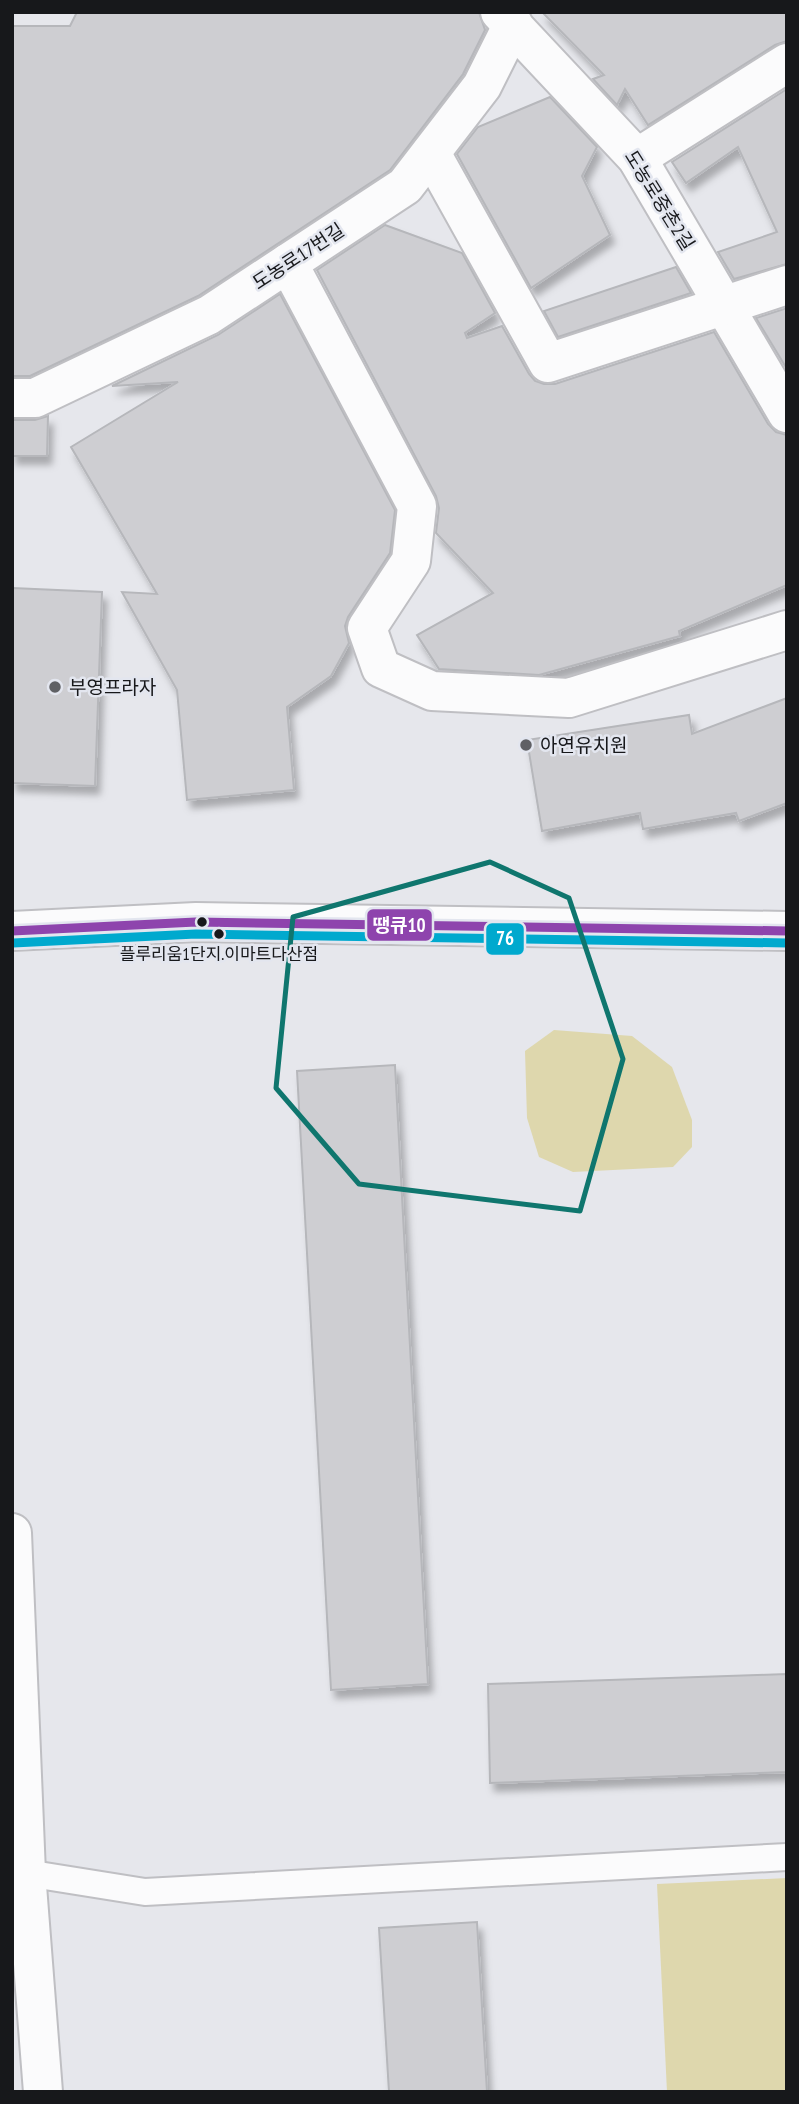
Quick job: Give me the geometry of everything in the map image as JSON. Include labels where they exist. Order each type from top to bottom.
[{"type":"street","name":"도농로17번길","points":[[12,398],[35,398],[209,315],[405,186],[482,86],[506,18]]},
{"type":"street","name":"도농로중촌2길","points":[[506,18],[637,158],[787,413]]},
{"type":"street","points":[[637,158],[787,63]]},
{"type":"street","points":[[431,153],[548,363],[787,285]]},
{"type":"street","points":[[288,263],[417,506],[411,561],[367,628],[381,668],[432,691],[569,698],[787,630]]},
{"type":"street","points":[[12,931],[196,922],[787,931]]},
{"type":"street","points":[[12,1533],[26,1873],[43,2092]]},
{"type":"lane","points":[[26,1873],[145,1892],[787,1857]]},
{"type":"highlighted area","points":[[490,862],[569,898],[623,1059],[580,1211],[359,1184],[276,1088],[293,917]]},
{"type":"shaded area","points":[[554,1030],[632,1036],[672,1067],[692,1120],[692,1147],[673,1167],[573,1172],[539,1157],[527,1118],[525,1051]]},
{"type":"shaded area","points":[[787,1878],[787,2092],[667,2092],[657,1884]]},
{"type":"building","points":[[77,12],[479,12],[485,30],[463,74],[390,170],[198,296],[30,376],[12,376],[12,26],[70,26]]},
{"type":"building","points":[[542,12],[787,12],[787,41],[775,45],[648,125],[625,89],[617,105],[593,79],[604,75]]},
{"type":"building","points":[[787,89],[787,264],[734,279],[718,252],[777,232],[738,147],[686,183],[672,162]]},
{"type":"building","points":[[550,97],[597,147],[582,176],[610,235],[531,288],[457,154],[478,127]]},
{"type":"building","points":[[385,225],[462,253],[495,313],[465,333],[467,338],[502,326],[529,374],[535,381],[544,384],[555,384],[714,332],[768,424],[776,432],[787,435],[787,585],[679,631],[680,636],[539,675],[439,669],[417,635],[493,593],[436,533],[439,508],[436,496],[317,270]]},
{"type":"building","points":[[676,267],[691,293],[558,337],[544,311]]},
{"type":"building","points":[[280,294],[395,510],[390,553],[348,617],[345,626],[349,643],[331,676],[287,707],[294,790],[187,800],[177,690],[122,592],[157,594],[71,447],[178,382],[112,386],[218,335]]},
{"type":"building","points":[[787,308],[787,369],[756,318]]},
{"type":"building","points":[[48,416],[47,456],[12,456],[12,420],[35,420]]},
{"type":"building","name":"부영프라자","points":[[12,588],[102,592],[95,786],[12,783]]},
{"type":"building","points":[[787,698],[787,803],[739,821],[736,813],[643,829],[640,813],[542,831],[527,740],[689,715],[692,734]]},
{"type":"building","points":[[395,1065],[428,1684],[331,1690],[297,1071]]},
{"type":"building","points":[[787,1674],[787,1772],[490,1783],[488,1684]]},
{"type":"building","points":[[477,1922],[487,2092],[389,2092],[379,1928]]},
{"type":"transit line","name":"땡큐10","points":[[12,931],[196,922],[787,931]]},
{"type":"transit line","name":"76","points":[[13,943],[196,934],[787,943]]},
{"type":"place","name":"부영프라자","points":[[55,687]]},
{"type":"place","name":"아연유치원","points":[[526,745]]},
{"type":"place","name":"플루리움1단지.이마트다산점","points":[[219,934]]}]
